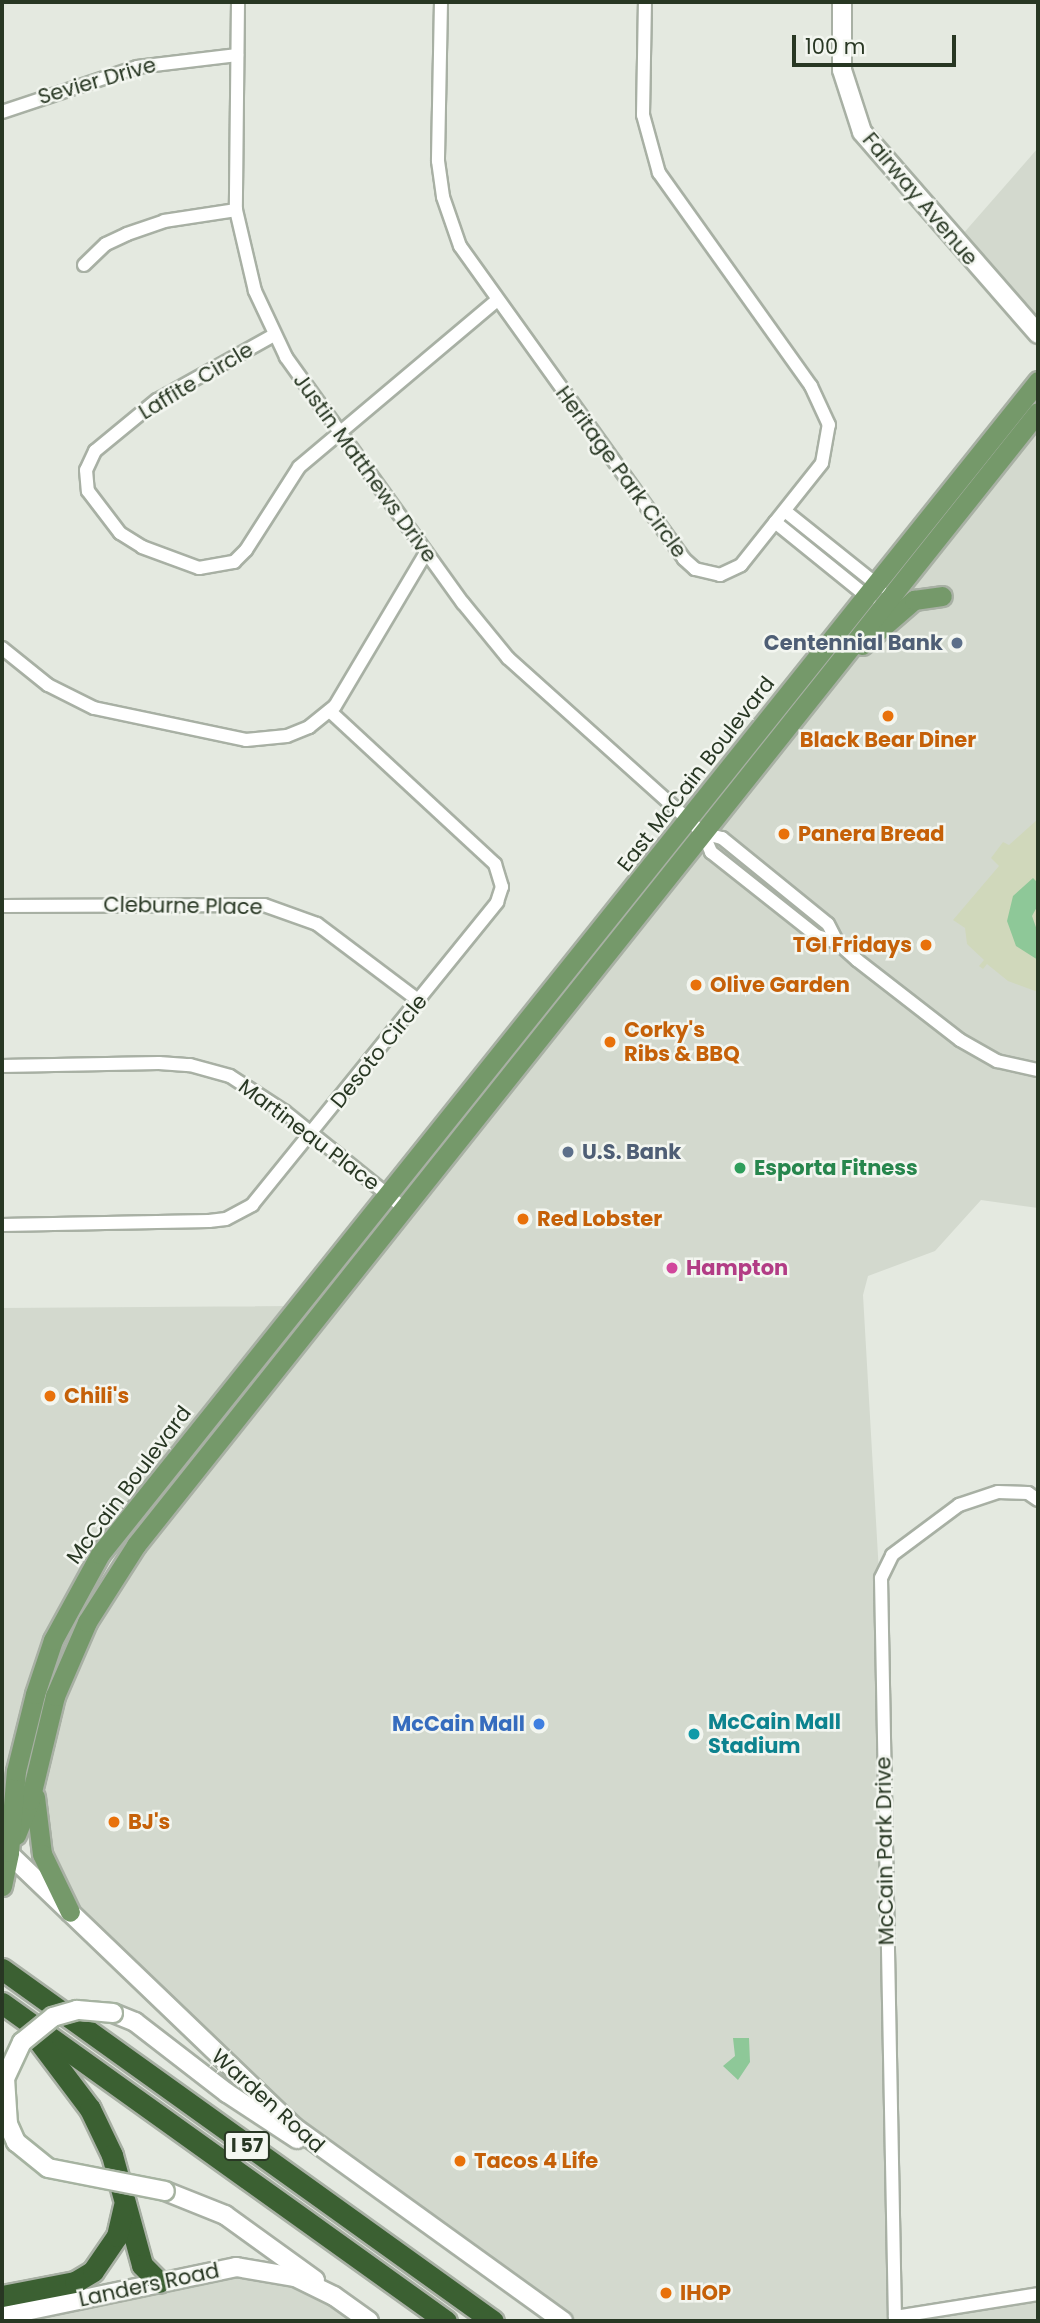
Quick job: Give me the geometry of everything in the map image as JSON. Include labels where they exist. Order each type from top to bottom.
[{"type":"highway","name":"I 57","points":[[2,1969],[493,2321]]},
{"type":"highway","name":"I 57","points":[[10,2009],[446,2321]]},
{"type":"highway","points":[[10,2009],[90,2109],[126,2201],[142,2265],[159,2282]]},
{"type":"highway","points":[[2,2297],[75,2282],[93,2271],[117,2236],[126,2201]]},
{"type":"highway","points":[[417,2267],[510,2321]]},
{"type":"main road","name":"Fairway Avenue","points":[[842,2],[842,70],[862,132],[1038,334]]},
{"type":"main road","name":"East McCain Boulevard","points":[[404,1208],[696,827],[879,596],[1038,381]]},
{"type":"main road","name":"East McCain Boulevard","points":[[388,1195],[696,827],[837,665],[879,596],[1038,412]]},
{"type":"main road","points":[[837,665],[914,600],[942,596]]},
{"type":"main road","name":"McCain Boulevard","points":[[2,1886],[16,1771],[53,1640],[100,1554],[388,1195]]},
{"type":"main road","name":"McCain Boulevard","points":[[6,1849],[35,1782],[55,1696],[87,1622],[118,1572],[404,1208]]},
{"type":"main road","points":[[2,1786],[16,1771]]},
{"type":"main road","points":[[35,1782],[43,1854],[70,1912]]},
{"type":"main road","name":"Warden Road","points":[[6,1849],[263,2101],[337,2162],[563,2321]]},
{"type":"main road","points":[[334,2296],[225,2215],[165,2191],[48,2168],[16,2142],[8,2124],[5,2078],[22,2042],[53,2017],[77,2010],[113,2012],[135,2022],[277,2128],[337,2162]]},
{"type":"main road","name":"Landers Road","points":[[2,2316],[205,2271],[250,2267],[295,2277],[334,2296],[369,2321]]},
{"type":"street","name":"Justin Matthews Drive","points":[[238,2],[236,210],[255,291],[274,335],[338,432],[426,553],[508,657],[696,827],[722,838],[828,924],[837,942],[960,1040],[997,1061],[1038,1070]]},
{"type":"street","name":"Heritage Park Circle","points":[[441,2],[438,147],[441,188],[460,246],[496,301],[695,569],[712,575],[730,572],[785,511],[822,463],[829,434],[827,416],[811,386],[659,173],[643,115],[645,2]]},
{"type":"street","name":"Sevier Drive","points":[[2,112],[137,66],[237,55]]},
{"type":"street","points":[[84,265],[106,244],[127,234],[164,222],[236,210]]},
{"type":"street","name":"Laffite Circle","points":[[274,335],[157,400],[114,432],[89,460],[86,476],[92,500],[120,533],[142,547],[199,568],[229,565],[246,550],[299,467],[496,301]]},
{"type":"street","points":[[785,511],[879,596]]},
{"type":"street","points":[[775,522],[879,596]]},
{"type":"street","points":[[3,652],[48,685],[94,708],[220,736],[261,740],[287,736],[330,711],[426,553]]},
{"type":"street","name":"Desoto Circle","points":[[2,1225],[226,1219],[263,1196],[497,902],[500,877],[495,864],[330,711]]},
{"type":"street","name":"Cleburne Place","points":[[2,906],[264,905],[317,924],[419,1001]]},
{"type":"street","name":"Martineau Place","points":[[2,1066],[200,1067],[258,1091],[404,1208]]},
{"type":"street","name":"McCain Park Drive","points":[[1038,1500],[1028,1493],[998,1492],[959,1505],[892,1555],[881,1578],[895,2319],[1038,2294]]},
{"type":"shaded area","points":[[1038,148],[1038,333],[955,243]]},
{"type":"shaded area","name":"McCain Mall","points":[[1038,413],[1038,1208],[981,1200],[935,1251],[868,1276],[863,1295],[881,1608],[895,2316],[1038,2293],[1038,2321],[560,2321],[337,2162],[70,1912],[30,1800],[87,1622]]},
{"type":"shaded area","points":[[1038,819],[1038,992],[1008,981],[987,964],[983,969],[979,966],[984,960],[967,944],[965,928],[953,920],[999,866],[991,858],[1003,842],[1009,845]]},
{"type":"shaded area","points":[[1033,878],[1038,883],[1038,905],[1032,916],[1038,933],[1038,960],[1016,946],[1007,921],[1013,896]]},
{"type":"shaded area","points":[[300,1306],[100,1554],[53,1640],[2,1848],[2,1308]]},
{"type":"shaded area","points":[[733,2038],[749,2038],[750,2062],[738,2080],[723,2066],[735,2056]]},
{"type":"shaded area","points":[[221,2269],[306,2282],[363,2321],[2,2321]]},
{"type":"place","name":"Centennial Bank","points":[[957,643]]},
{"type":"place","name":"Black Bear Diner","points":[[888,716]]},
{"type":"place","name":"Panera Bread","points":[[784,834]]},
{"type":"place","name":"TGI Fridays","points":[[926,945]]},
{"type":"place","name":"Olive Garden","points":[[696,985]]},
{"type":"place","name":"Corky's Ribs & BBQ","points":[[610,1042]]},
{"type":"place","name":"U.S. Bank","points":[[568,1152]]},
{"type":"place","name":"Esporta Fitness","points":[[740,1168]]},
{"type":"place","name":"Red Lobster","points":[[523,1219]]},
{"type":"place","name":"Hampton","points":[[672,1268]]},
{"type":"place","name":"Chili's","points":[[50,1396]]},
{"type":"place","name":"McCain Mall","points":[[539,1724]]},
{"type":"place","name":"McCain Mall Stadium","points":[[694,1734]]},
{"type":"place","name":"BJ's","points":[[114,1822]]},
{"type":"place","name":"Tacos 4 Life","points":[[460,2161]]},
{"type":"place","name":"IHOP","points":[[666,2293]]}]
